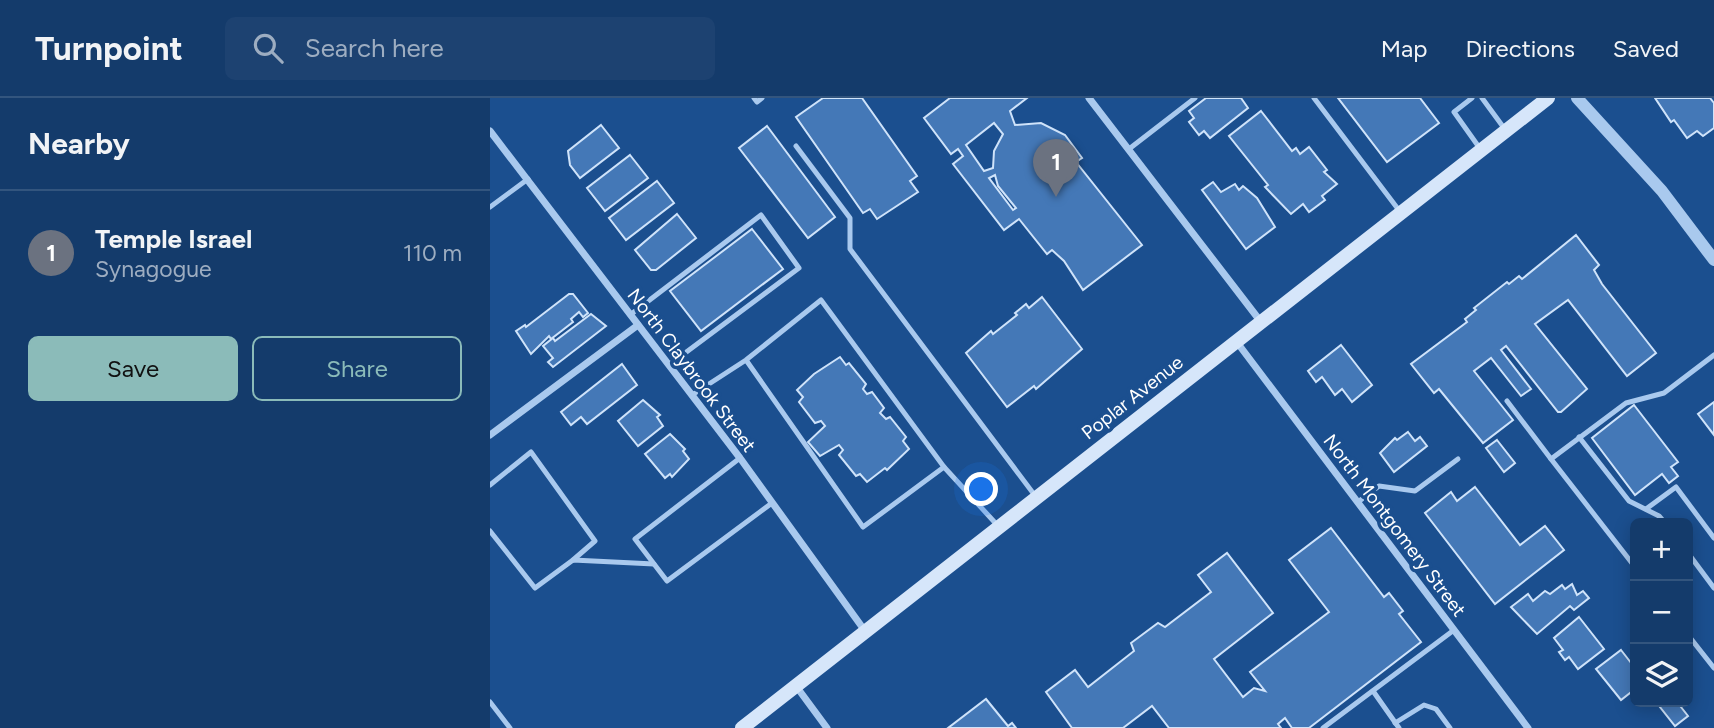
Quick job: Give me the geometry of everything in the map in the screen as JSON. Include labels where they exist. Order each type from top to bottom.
[{"type":"main road","name":"Poplar Avenue","points":[[742,728],[1506,131],[1539,101]]},
{"type":"street","points":[[1089,98],[1261,322]]},
{"type":"street","points":[[1577,98],[1662,191],[1714,260]]},
{"type":"street","name":"North Claybrook Street","points":[[490,131],[740,458],[865,632]]},
{"type":"street","points":[[490,435],[638,325]]},
{"type":"street","name":"North Montgomery Street","points":[[1236,341],[1528,728]]},
{"type":"street","points":[[796,686],[827,728]]},
{"type":"lane","points":[[754,98],[757,102],[762,98]]},
{"type":"lane","points":[[1129,149],[1195,98]]},
{"type":"lane","points":[[1314,98],[1401,213]]},
{"type":"lane","points":[[1472,98],[1454,112],[1481,150]]},
{"type":"lane","points":[[1482,98],[1506,131]]},
{"type":"lane","points":[[796,146],[850,218],[850,249],[1037,497]]},
{"type":"lane","points":[[490,207],[528,179]]},
{"type":"lane","points":[[630,315],[761,215],[799,268],[669,365]]},
{"type":"lane","points":[[692,395],[746,360],[821,300],[944,467],[999,527]]},
{"type":"lane","points":[[1551,459],[1626,403],[1664,393],[1714,355]]},
{"type":"lane","points":[[746,360],[863,527],[944,467]]},
{"type":"lane","points":[[1507,401],[1630,561]]},
{"type":"lane","points":[[1579,438],[1629,500],[1658,518]]},
{"type":"lane","points":[[490,485],[531,452],[595,541],[534,588],[490,531]]},
{"type":"lane","points":[[740,458],[635,539],[667,581],[772,503]]},
{"type":"lane","points":[[1358,502],[1379,486],[1415,491],[1458,459]]},
{"type":"lane","points":[[1646,509],[1676,487],[1714,538]]},
{"type":"lane","points":[[573,560],[654,564]]},
{"type":"lane","points":[[1693,561],[1714,588]]},
{"type":"lane","points":[[1323,728],[1454,630]]},
{"type":"lane","points":[[1693,641],[1714,668]]},
{"type":"lane","points":[[1373,691],[1397,725],[1424,705],[1436,709],[1450,728]]},
{"type":"lane","points":[[490,702],[510,728]]},
{"type":"lane","points":[[490,717],[497,712]]},
{"type":"building","points":[[823,98],[862,98],[917,176],[910,181],[918,192],[877,219],[870,209],[863,213],[796,117]]},
{"type":"building","points":[[950,98],[1027,98],[1010,111],[1015,125],[1041,123],[1065,135],[1082,158],[1076,162],[1142,245],[1083,290],[1064,261],[1052,250],[1047,254],[1019,219],[1004,230],[953,164],[963,156],[958,149],[951,154],[924,118]],"holes":[[[994,123],[1003,134],[994,151],[993,168],[984,171],[966,145]],[[995,175],[998,186],[1016,208],[1013,210],[989,178]]]},
{"type":"building","points":[[1206,98],[1241,98],[1248,108],[1210,138],[1204,131],[1199,135],[1189,122],[1194,118],[1189,111]]},
{"type":"building","points":[[1338,98],[1420,98],[1439,123],[1387,162]]},
{"type":"building","points":[[1655,98],[1710,98],[1714,103],[1714,128],[1703,136],[1697,131],[1687,138],[1674,120],[1671,122]]},
{"type":"building","points":[[1261,111],[1292,151],[1296,148],[1300,154],[1309,147],[1327,170],[1324,172],[1337,184],[1322,196],[1325,200],[1309,212],[1303,204],[1291,214],[1265,187],[1268,185],[1229,136]]},
{"type":"building","points":[[601,125],[619,148],[580,178],[570,165],[568,151]]},
{"type":"building","points":[[767,126],[835,217],[808,238],[739,148]]},
{"type":"building","points":[[630,155],[648,178],[605,211],[587,188]]},
{"type":"building","points":[[657,181],[674,203],[626,240],[609,218]]},
{"type":"building","points":[[1213,182],[1221,192],[1235,184],[1239,190],[1243,186],[1257,198],[1275,227],[1246,249],[1202,190]]},
{"type":"building","points":[[677,214],[696,238],[656,270],[651,270],[635,250]]},
{"type":"building","points":[[752,229],[783,269],[701,331],[670,291]]},
{"type":"building","points":[[1576,235],[1599,265],[1594,270],[1602,284],[1656,353],[1627,376],[1568,300],[1535,324],[1587,389],[1558,412],[1506,346],[1501,350],[1531,389],[1521,396],[1491,358],[1474,371],[1513,420],[1483,443],[1439,389],[1434,393],[1411,364],[1467,322],[1465,319],[1476,310],[1474,308],[1507,282],[1509,284],[1519,276],[1522,279]]},
{"type":"building","points":[[569,294],[573,294],[588,313],[583,317],[579,312],[571,319],[573,322],[551,339],[549,336],[531,354],[516,331],[525,325],[526,327]]},
{"type":"building","points":[[1042,297],[1082,349],[1036,389],[1034,386],[1007,407],[966,353],[991,331],[993,334],[1017,315],[1015,313],[1026,304],[1029,308]]},
{"type":"building","points":[[591,314],[606,326],[553,367],[548,362],[553,358],[543,346],[553,338],[555,341]]},
{"type":"building","points":[[1341,345],[1372,385],[1352,402],[1342,389],[1335,395],[1322,377],[1316,382],[1308,371]]},
{"type":"building","points":[[840,357],[846,365],[849,363],[866,384],[863,389],[867,394],[872,392],[884,408],[880,413],[886,419],[890,417],[906,437],[903,441],[909,449],[887,470],[885,468],[867,482],[860,474],[856,476],[839,455],[843,450],[839,445],[820,456],[808,442],[825,426],[821,421],[815,423],[799,402],[803,397],[797,390],[814,374]]},
{"type":"building","points":[[622,364],[637,385],[587,424],[581,417],[571,425],[561,412]]},
{"type":"building","points":[[643,400],[660,415],[657,417],[663,426],[638,446],[618,421]]},
{"type":"building","points":[[1714,402],[1714,435],[1698,414]]},
{"type":"building","points":[[1634,405],[1678,462],[1671,467],[1678,476],[1669,483],[1662,474],[1635,495],[1592,438]]},
{"type":"building","points":[[1408,432],[1415,441],[1420,437],[1427,446],[1394,472],[1380,453],[1395,438],[1397,440]]},
{"type":"building","points":[[670,434],[685,449],[683,451],[689,459],[672,477],[670,474],[665,478],[645,454]]},
{"type":"building","points":[[1497,440],[1515,463],[1504,472],[1486,448]]},
{"type":"building","points":[[1475,487],[1520,545],[1545,526],[1564,550],[1495,604],[1425,513],[1451,492],[1457,501]]},
{"type":"building","points":[[1331,528],[1384,597],[1389,593],[1403,611],[1399,614],[1421,642],[1309,728],[1292,728],[1285,718],[1278,724],[1281,728],[1169,728],[1152,706],[1123,728],[1072,728],[1046,692],[1075,670],[1088,687],[1134,651],[1131,643],[1158,623],[1165,627],[1211,592],[1198,575],[1227,553],[1273,613],[1214,659],[1243,697],[1254,688],[1265,691],[1250,672],[1329,612],[1289,560]]},
{"type":"building","points":[[1572,584],[1577,595],[1583,591],[1589,598],[1574,610],[1570,606],[1537,634],[1511,607],[1528,594],[1533,601],[1545,591],[1550,594],[1562,585],[1565,589]]},
{"type":"building","points":[[1579,617],[1604,649],[1578,669],[1569,657],[1565,660],[1559,652],[1563,650],[1554,638]]},
{"type":"building","points":[[1621,650],[1630,662],[1630,693],[1621,700],[1596,669]]},
{"type":"building","points":[[986,699],[1008,726],[1012,723],[1016,728],[948,728]]},
{"type":"building","points":[[1660,707],[1681,707],[1688,716],[1675,726]]},
{"type":"place","name":"Temple Israel","points":[[1056,197]]}]
